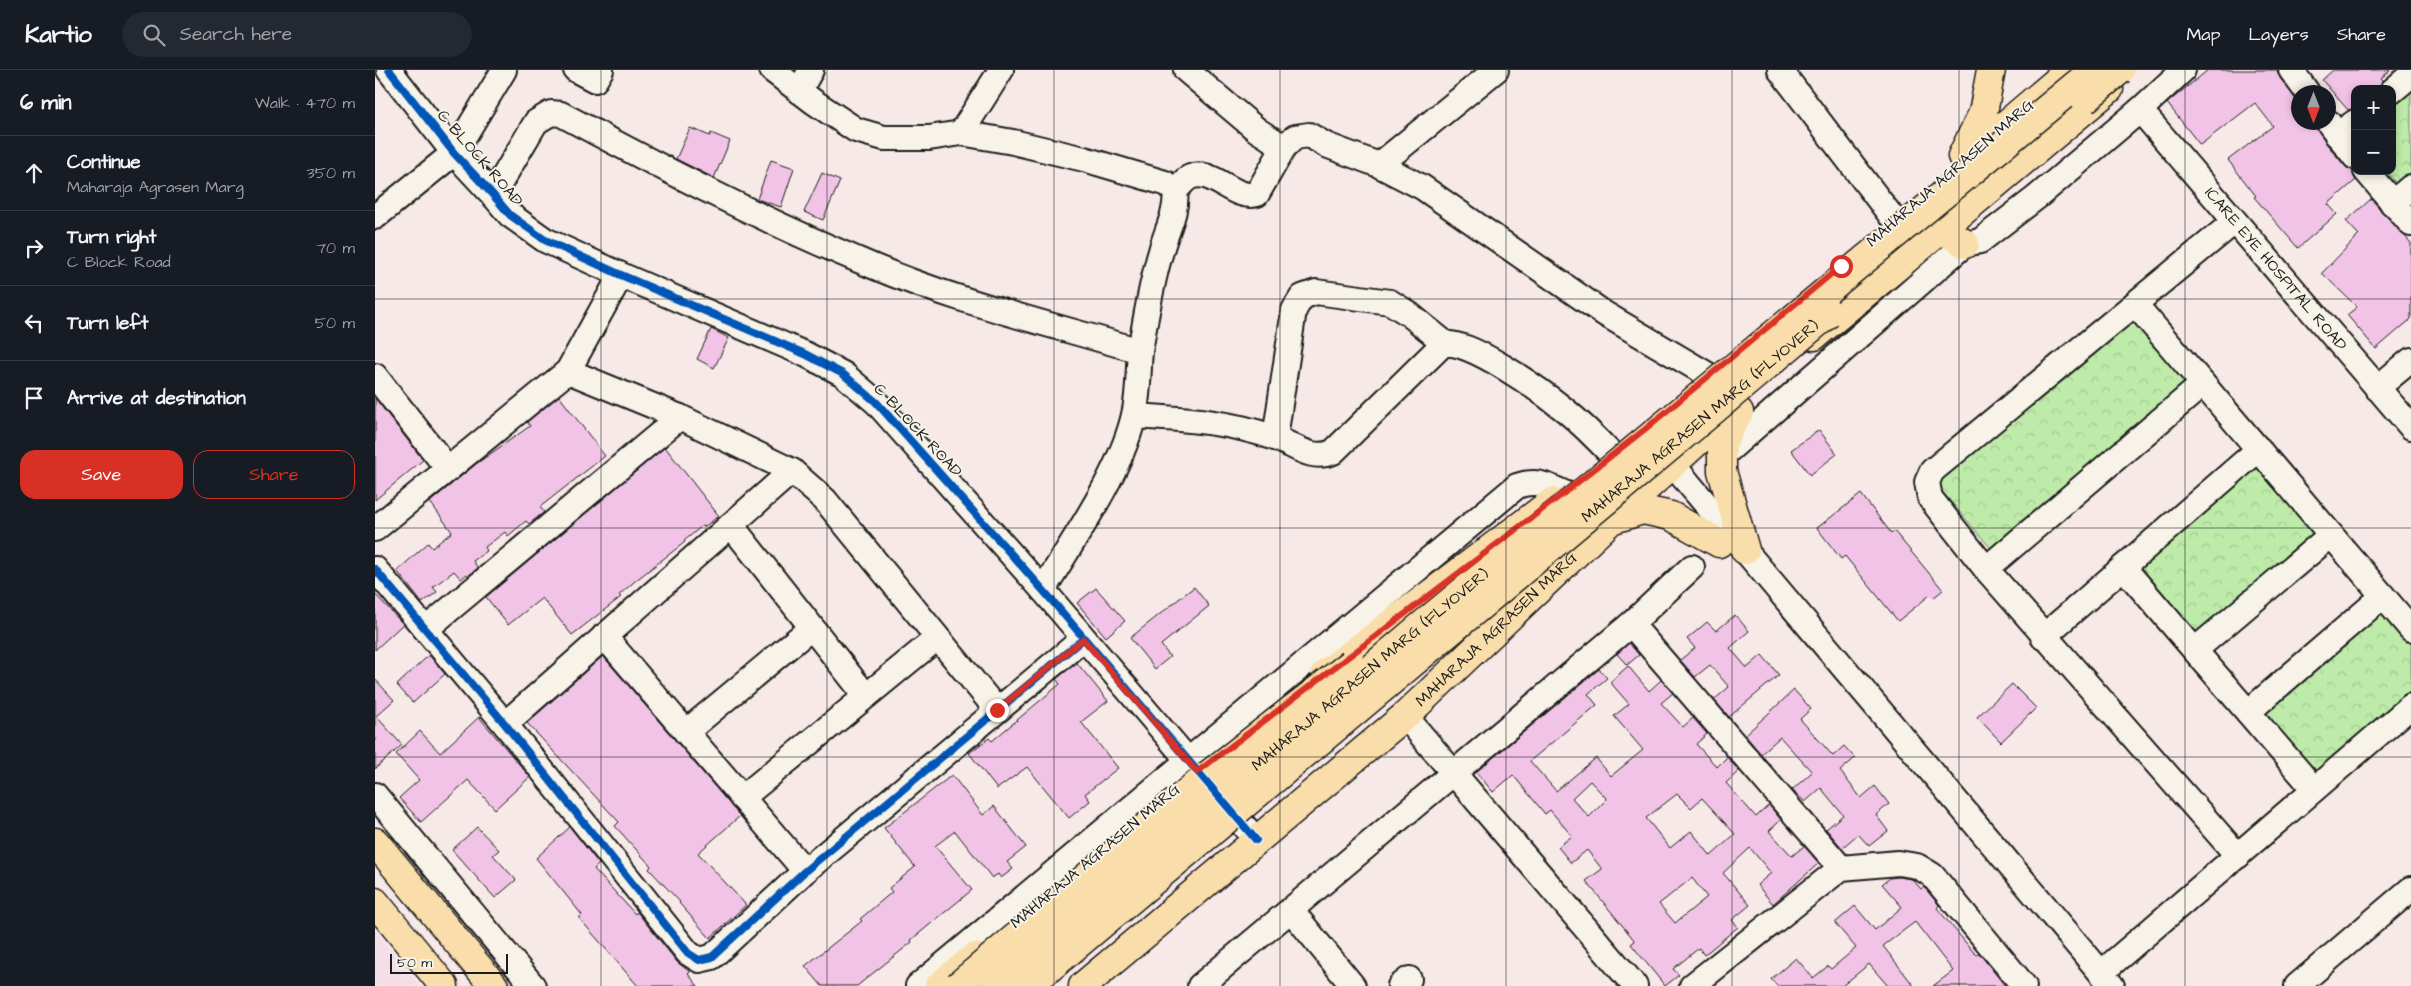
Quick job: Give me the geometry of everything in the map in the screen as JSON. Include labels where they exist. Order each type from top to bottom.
[{"type":"main road","points":[[1957,167],[1983,113],[1991,70]]},
{"type":"main road","name":"MAHARAJA AGRASEN MARG","points":[[939,986],[1192,766],[1564,493],[1709,376],[1957,167],[2096,72]]},
{"type":"main road","name":"MAHARAJA AGRASEN MARG","points":[[1090,984],[1256,840],[1405,716],[1610,521],[1750,393],[1941,228],[2090,104],[2096,72]]},
{"type":"main road","name":"MAHARAJA AGRASEN MARG (FLYOVER)","points":[[1028,986],[1496,593],[2096,72]]},
{"type":"main road","name":"MAHARAJA AGRASEN MARG (FLYOVER)","points":[[997,986],[1420,626],[2096,72]]},
{"type":"main road","points":[[1941,228],[1965,244]]},
{"type":"main road","points":[[1745,550],[1722,471],[1722,443],[1750,393]]},
{"type":"main road","points":[[1610,521],[1643,510],[1671,516],[1719,543]]},
{"type":"main road","points":[[1055,986],[1443,661],[1496,593]]},
{"type":"main road","points":[[958,986],[1203,779],[1344,667],[1420,626]]},
{"type":"main road","points":[[375,842],[494,986]]},
{"type":"main road","points":[[375,902],[444,986]]},
{"type":"street","name":"C BLOCK ROAD","points":[[389,70],[454,153],[510,215],[545,240],[621,275],[805,354],[843,374],[876,402],[1043,590],[1256,840]]},
{"type":"street","points":[[375,217],[454,153],[503,70]]},
{"type":"street","points":[[576,70],[595,80],[601,70]]},
{"type":"street","points":[[772,70],[856,130],[884,138],[929,138],[961,133],[1013,142],[1084,159],[1165,183],[1175,191],[1177,202],[1151,288],[1140,350],[1134,416],[1126,443],[1112,473],[1043,590]]},
{"type":"street","points":[[799,91],[811,70]]},
{"type":"street","points":[[961,133],[1001,70]]},
{"type":"street","points":[[1186,70],[1231,109],[1284,147]]},
{"type":"street","points":[[1379,165],[1496,70]]},
{"type":"street","points":[[1780,70],[1895,221]]},
{"type":"street","points":[[1722,456],[1965,244],[1980,241],[2140,110],[2183,70]]},
{"type":"street","points":[[2291,70],[2302,85]]},
{"type":"street","points":[[2090,104],[2096,72]]},
{"type":"street","points":[[2396,88],[2411,75]]},
{"type":"street","name":"ICARE EYE HOSPITAL ROAD","points":[[2140,110],[2411,427]]},
{"type":"street","points":[[493,195],[536,122],[551,113],[561,114],[717,195],[871,266],[972,301],[1140,350]]},
{"type":"street","points":[[2340,126],[2351,149]]},
{"type":"street","points":[[1175,191],[1189,178],[1200,175],[1243,195],[1249,197],[1257,194],[1284,147],[1295,137],[1309,135],[1339,151],[1379,165],[1422,188],[1605,314],[1709,376]]},
{"type":"street","points":[[2370,175],[2411,224]]},
{"type":"street","points":[[2392,203],[2411,187]]},
{"type":"street","points":[[2234,222],[1932,471],[1927,482],[1930,498],[1985,569],[2238,856]]},
{"type":"street","points":[[375,529],[568,371],[621,275]]},
{"type":"street","points":[[1275,438],[1294,310],[1302,297],[1316,292],[1390,302],[1409,314],[1445,344],[1457,344],[1481,354],[1521,379],[1564,409],[1612,455]]},
{"type":"street","points":[[2135,304],[2411,629]]},
{"type":"street","points":[[1134,416],[1187,419],[1231,425],[1275,438],[1310,454],[1322,456],[1333,452],[1445,344]]},
{"type":"street","points":[[2377,388],[2411,360]]},
{"type":"street","points":[[568,371],[680,418],[792,471],[825,500],[997,710]]},
{"type":"street","points":[[375,376],[448,469]]},
{"type":"street","points":[[1985,569],[2203,384]]},
{"type":"street","points":[[425,629],[680,418]]},
{"type":"street","points":[[2043,637],[2259,449]]},
{"type":"street","points":[[1667,470],[1719,543],[2102,982]]},
{"type":"street","points":[[1667,470],[1745,550],[2102,982]]},
{"type":"street","points":[[505,724],[792,471]]},
{"type":"street","points":[[731,525],[866,696]]},
{"type":"street","points":[[2195,650],[2331,535]]},
{"type":"street","points":[[1200,986],[1631,624],[1692,567]]},
{"type":"street","points":[[2123,567],[2314,789]]},
{"type":"street","points":[[375,569],[505,724],[688,953],[699,960],[712,957],[805,871],[1083,639]]},
{"type":"street","points":[[2248,712],[2383,596]]},
{"type":"street","points":[[1631,624],[1841,868]]},
{"type":"street","points":[[686,732],[811,628]]},
{"type":"street","points":[[604,636],[805,871]]},
{"type":"street","points":[[742,798],[937,638]]},
{"type":"street","points":[[2102,982],[2238,856],[2411,706]]},
{"type":"street","points":[[1405,716],[1635,986]]},
{"type":"street","points":[[918,986],[1192,766]]},
{"type":"street","points":[[375,795],[533,986]]},
{"type":"street","points":[[1692,986],[1841,868],[1897,863],[1917,866],[1932,875],[2024,986]]},
{"type":"street","points":[[2297,986],[2411,890]]},
{"type":"street","points":[[1291,910],[1353,986]]},
{"type":"shaded area","points":[[375,931],[420,986],[375,986]]},
{"type":"green space","points":[[2411,86],[2411,176],[2398,186],[2389,175],[2396,175],[2396,99]]},
{"type":"green space","points":[[2131,315],[2192,386],[1995,553],[1934,482]]},
{"type":"green space","points":[[2260,461],[2321,533],[2195,639],[2134,568]]},
{"type":"green space","points":[[2382,608],[2411,642],[2411,695],[2316,776],[2260,711]]},
{"type":"building","points":[[2208,70],[2277,70],[2280,78],[2291,92],[2291,130],[2319,130],[2326,143],[2344,165],[2351,169],[2351,175],[2354,175],[2356,180],[2328,204],[2337,214],[2298,248],[2254,197],[2256,196],[2228,160],[2273,126],[2255,103],[2200,145],[2167,103]]},
{"type":"building","points":[[2333,70],[2391,70],[2381,78],[2383,80],[2381,85],[2351,85],[2351,109],[2348,110],[2336,96],[2336,85],[2326,85],[2322,80]]},
{"type":"building","points":[[690,128],[710,136],[711,133],[730,141],[714,178],[676,159]]},
{"type":"building","points":[[771,160],[794,168],[781,207],[757,199]]},
{"type":"building","points":[[822,173],[840,181],[823,220],[804,212]]},
{"type":"building","points":[[2371,199],[2411,243],[2411,319],[2376,349],[2347,315],[2357,307],[2322,273],[2359,235],[2346,221]]},
{"type":"building","points":[[711,329],[729,338],[714,368],[697,359]]},
{"type":"building","points":[[559,396],[605,456],[540,507],[544,512],[529,524],[526,521],[508,536],[505,532],[485,547],[487,551],[473,561],[478,568],[461,579],[454,571],[433,587],[437,592],[422,603],[397,571],[428,543],[432,548],[452,532],[430,502],[476,464],[530,426],[527,422]]},
{"type":"building","points":[[375,398],[423,460],[375,500]]},
{"type":"building","points":[[1819,430],[1837,454],[1810,475],[1791,450]]},
{"type":"building","points":[[665,447],[719,516],[704,527],[702,526],[619,595],[621,597],[572,635],[542,598],[508,625],[486,597]]},
{"type":"building","points":[[1861,494],[1891,533],[1894,531],[1943,590],[1933,598],[1930,595],[1898,621],[1845,556],[1841,559],[1817,528]]},
{"type":"building","points":[[1194,587],[1209,606],[1161,645],[1170,657],[1155,669],[1130,638]]},
{"type":"building","points":[[1096,588],[1125,621],[1106,637],[1077,603]]},
{"type":"building","points":[[375,594],[403,624],[375,650]]},
{"type":"building","points":[[1735,615],[1749,631],[1730,648],[1747,668],[1762,655],[1779,675],[1729,717],[1714,700],[1729,687],[1710,665],[1695,677],[1680,660],[1695,648],[1687,639],[1707,622],[1716,631]]},
{"type":"building","points":[[1629,643],[1639,655],[1627,665],[1617,654]]},
{"type":"building","points":[[429,655],[445,674],[413,703],[397,685]]},
{"type":"building","points":[[603,656],[740,816],[698,853],[746,905],[710,938],[649,869],[651,866],[615,826],[619,822],[527,723]]},
{"type":"building","points":[[1077,663],[1108,701],[1081,722],[1118,768],[1085,794],[1090,801],[1069,818],[1027,767],[997,789],[969,753],[989,738],[992,741],[1060,684],[1056,679]]},
{"type":"building","points":[[1628,666],[1649,691],[1661,680],[1673,693],[1661,703],[1683,727],[1693,718],[1707,734],[1696,744],[1717,767],[1727,757],[1739,771],[1726,783],[1756,817],[1769,805],[1781,820],[1769,831],[1792,856],[1804,846],[1819,863],[1773,904],[1757,885],[1771,873],[1750,848],[1723,873],[1750,905],[1732,920],[1738,927],[1704,955],[1699,948],[1673,969],[1679,975],[1665,986],[1631,944],[1635,941],[1586,881],[1602,869],[1587,850],[1571,863],[1558,847],[1572,836],[1550,810],[1545,814],[1513,775],[1493,792],[1476,772],[1599,669],[1607,678],[1588,694],[1597,705],[1530,761],[1556,791],[1596,758],[1611,776],[1643,750],[1614,716],[1629,704],[1610,682]],"holes":[[[1590,781],[1607,799],[1589,817],[1572,798]],[[1677,794],[1691,808],[1702,798],[1735,834],[1711,856],[1691,831],[1670,848],[1646,818]],[[1692,878],[1707,897],[1675,923],[1659,904]]]},
{"type":"building","points":[[375,679],[394,700],[376,716],[402,745],[375,769]]},
{"type":"building","points":[[2012,684],[2036,708],[2001,742],[1977,717]]},
{"type":"building","points":[[1794,690],[1811,709],[1800,719],[1833,756],[1844,746],[1855,758],[1840,771],[1861,798],[1875,786],[1889,804],[1876,815],[1888,831],[1869,846],[1858,834],[1842,848],[1826,829],[1843,815],[1821,788],[1805,802],[1792,790],[1812,772],[1780,737],[1761,754],[1745,735]]},
{"type":"building","points":[[479,717],[530,777],[495,809],[468,780],[421,822],[399,798],[419,780],[396,754],[420,731],[440,753]]},
{"type":"building","points":[[952,775],[983,815],[994,806],[1026,847],[1007,862],[1013,869],[1001,878],[998,874],[992,878],[955,831],[935,846],[972,890],[857,986],[822,986],[805,966],[862,921],[860,919],[892,892],[889,888],[915,867],[884,828]]},
{"type":"building","points":[[477,827],[499,850],[493,855],[516,880],[495,898],[452,850]]},
{"type":"building","points":[[570,827],[599,864],[594,869],[635,914],[637,912],[677,962],[690,972],[688,974],[698,986],[638,986],[579,918],[582,915],[536,858]]},
{"type":"building","points":[[1890,878],[1912,879],[1921,889],[1924,887],[1939,905],[1937,908],[1976,955],[1979,953],[2005,986],[1933,986],[1953,971],[1915,922],[1883,946],[1914,986],[1888,986],[1869,964],[1842,986],[1777,986],[1771,979],[1796,958],[1813,978],[1828,966],[1831,969],[1856,948],[1835,923],[1855,906],[1875,930],[1902,907],[1882,884]]},
{"type":"cycle path","points":[[389,70],[454,153],[510,215],[545,240],[621,275],[805,354],[843,374],[876,402],[1043,590],[1256,840]]},
{"type":"cycle path","points":[[375,569],[505,724],[688,953],[699,960],[712,957],[805,871],[1083,639]]},
{"type":"route","points":[[997,710],[1083,639],[1197,772],[1564,493],[1644,430],[1841,266]]}]
